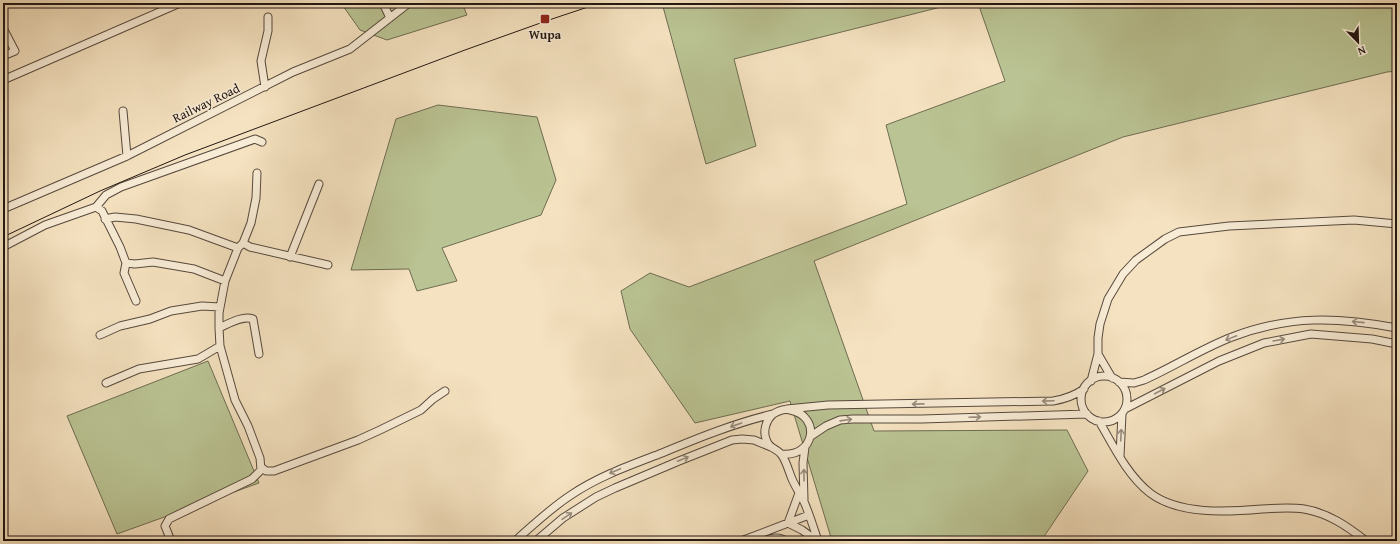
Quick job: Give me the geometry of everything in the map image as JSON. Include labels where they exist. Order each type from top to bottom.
[{"type":"street","points":[[3,80],[180,3]]},
{"type":"street","points":[[383,3],[390,18]]},
{"type":"street","name":"Railway Road","points":[[3,209],[127,156],[265,88],[293,72],[350,49],[409,3]]},
{"type":"street","points":[[265,88],[261,60],[268,31],[268,17]]},
{"type":"street","points":[[3,28],[15,51],[3,56]]},
{"type":"street","points":[[123,110],[127,156]]},
{"type":"street","points":[[3,247],[45,225],[96,207],[106,195],[121,187],[255,139],[262,142]]},
{"type":"street","points":[[171,541],[165,526],[169,519],[252,479],[261,470],[260,458],[248,426],[235,400],[220,346],[219,328],[220,307],[225,281],[240,246],[248,232],[254,210],[257,173]]},
{"type":"street","points":[[290,257],[320,184]]},
{"type":"street","points":[[96,207],[102,211],[120,247],[126,263],[124,273],[136,301]]},
{"type":"street","points":[[105,219],[115,217],[136,218],[189,230],[240,246],[250,247],[328,266]]},
{"type":"street","points":[[1090,382],[1098,354],[1098,338],[1104,311],[1114,287],[1123,274],[1136,260],[1165,239],[1179,232],[1229,226],[1354,220],[1397,224]]},
{"type":"street","points":[[126,263],[135,264],[153,262],[194,269],[225,281]]},
{"type":"street","points":[[100,335],[120,326],[150,319],[171,311],[202,306],[220,307]]},
{"type":"street","points":[[219,328],[238,320],[253,319],[259,354]]},
{"type":"street","points":[[1119,382],[1134,383],[1144,380],[1232,337],[1261,328],[1312,320],[1334,319],[1373,323],[1397,328]]},
{"type":"street","points":[[1084,389],[1082,402],[1087,414],[1093,419],[1099,421],[1112,421],[1123,411],[1225,358],[1264,343],[1311,334],[1372,339],[1397,344]]},
{"type":"street","points":[[106,383],[139,369],[198,358],[220,346]]},
{"type":"street","points":[[1098,354],[1112,378]]},
{"type":"street","points":[[515,541],[539,519],[571,494],[610,473],[692,441],[773,414],[780,410],[787,409],[828,405],[1053,402],[1074,396],[1084,389],[1090,382],[1105,376],[1119,382],[1127,394],[1127,402],[1123,411],[1120,456]]},
{"type":"street","points":[[261,467],[266,471],[274,471],[358,440],[421,410],[433,399],[445,392]]},
{"type":"street","points":[[787,409],[797,411],[805,417],[810,426],[810,436],[805,447],[803,463],[804,502]]},
{"type":"street","points":[[770,447],[765,434],[768,420],[773,414]]},
{"type":"street","points":[[810,436],[826,426],[840,420],[1087,414]]},
{"type":"street","points":[[1099,421],[1138,482],[1150,493],[1173,504],[1188,509],[1230,511],[1287,508],[1304,509],[1335,519],[1366,541]]},
{"type":"street","points":[[536,541],[563,518],[596,497],[732,440],[754,440],[781,454],[789,455],[798,452],[805,447]]},
{"type":"street","points":[[781,454],[804,502],[818,541]]},
{"type":"street","points":[[788,523],[799,493]]},
{"type":"street","points":[[741,541],[809,515]]},
{"type":"street","points":[[788,523],[802,530],[818,541]]},
{"type":"street","points":[[763,541],[772,538],[779,538],[786,541]]},
{"type":"green space","points":[[341,3],[462,3],[467,15],[387,40],[360,30]]},
{"type":"green space","points":[[662,3],[957,3],[734,59],[756,146],[706,164]]},
{"type":"green space","points":[[978,3],[1397,3],[1397,71],[1387,72],[1123,137],[814,261],[874,431],[1067,430],[1088,471],[1041,541],[832,541],[790,401],[695,423],[630,329],[621,291],[650,273],[689,287],[907,204],[886,125],[1005,81]]},
{"type":"green space","points":[[438,105],[537,117],[556,180],[541,215],[442,248],[457,281],[417,291],[409,269],[351,270],[396,119]]},
{"type":"green space","points":[[208,361],[259,483],[117,534],[67,416]]},
{"type":"tram line","points":[[3,237],[100,191],[185,155],[465,50],[600,3]]},
{"type":"place","name":"Wupa","points":[[545,19]]}]
